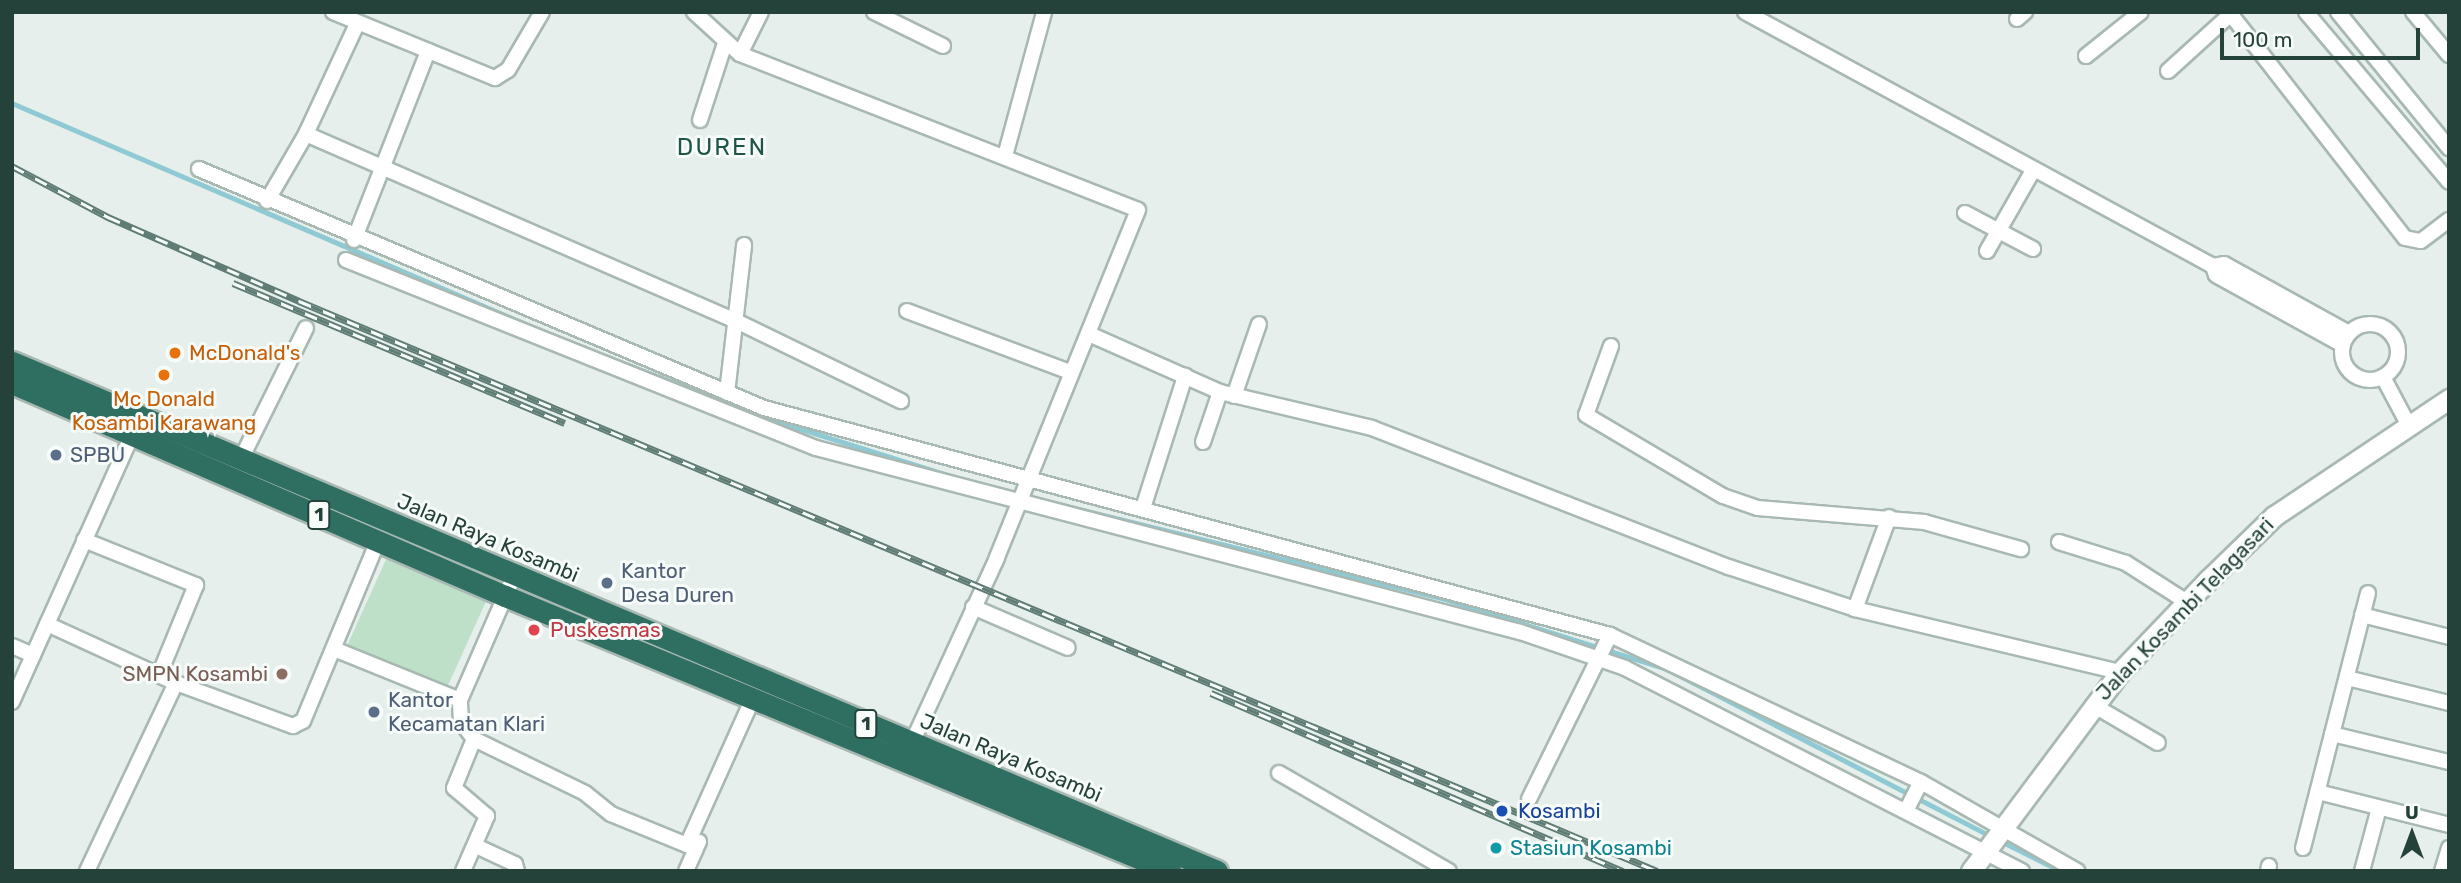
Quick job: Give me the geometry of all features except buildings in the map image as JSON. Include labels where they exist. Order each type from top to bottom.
[{"type":"highway","name":"Jalan Raya Kosambi","points":[[12,362],[125,425],[378,541],[1170,871]]},
{"type":"highway","name":"Jalan Raya Kosambi","points":[[12,383],[125,425],[241,459],[1217,871]]},
{"type":"main road","name":"Jalan Kosambi Telagasari","points":[[1971,871],[1991,840],[2120,672],[2274,516],[2449,399]]},
{"type":"street","points":[[333,12],[364,20],[488,77],[500,76],[542,12]]},
{"type":"street","points":[[694,12],[725,44],[740,54],[1137,208],[1089,334],[1070,372],[973,607],[912,743]]},
{"type":"street","points":[[740,54],[761,12]]},
{"type":"street","points":[[874,12],[943,46]]},
{"type":"street","points":[[1005,156],[1044,12]]},
{"type":"street","points":[[1745,12],[2032,172],[2213,266],[2217,275],[2346,339]]},
{"type":"street","points":[[2086,56],[2141,12]]},
{"type":"street","points":[[2306,12],[2449,182]]},
{"type":"street","points":[[2338,12],[2449,148]]},
{"type":"street","points":[[2168,71],[2231,13],[2406,238],[2421,241],[2449,220]]},
{"type":"street","points":[[2418,14],[2449,55]]},
{"type":"street","points":[[267,201],[306,134],[364,20]]},
{"type":"street","points":[[700,120],[725,44]]},
{"type":"street","points":[[354,240],[428,51]]},
{"type":"street","points":[[306,134],[732,319],[901,401]]},
{"type":"street","points":[[199,169],[354,240],[410,273],[758,417],[1520,632],[1604,646],[1679,690],[1914,795],[1991,840],[2022,871]]},
{"type":"street","points":[[1987,251],[2032,172]]},
{"type":"street","points":[[1965,214],[2033,249]]},
{"type":"street","points":[[734,405],[732,319],[744,245]]},
{"type":"street","points":[[346,260],[410,273],[758,417],[1021,491],[1143,509],[1604,646],[1914,795],[1991,840],[2077,871]]},
{"type":"street","points":[[907,311],[1070,372]]},
{"type":"street","points":[[1203,442],[1259,324]]},
{"type":"street","points":[[2377,325],[2394,337],[2398,357],[2383,377],[2368,380],[2349,371],[2346,339],[2377,325]]},
{"type":"street","points":[[241,459],[306,328]]},
{"type":"street","points":[[1089,334],[1227,394],[1372,428],[1729,567],[1855,609],[2120,672]]},
{"type":"street","points":[[1611,346],[1586,415],[1637,450],[1745,506],[1889,517],[2021,549]]},
{"type":"street","points":[[1143,509],[1185,376]]},
{"type":"street","points":[[2383,377],[2409,426]]},
{"type":"street","points":[[12,702],[84,540],[125,425]]},
{"type":"street","points":[[1855,609],[1889,517]]},
{"type":"street","points":[[84,540],[196,585],[159,675]]},
{"type":"street","points":[[47,624],[176,684],[293,726],[303,721],[378,541]]},
{"type":"street","points":[[2059,542],[2126,563],[2187,602]]},
{"type":"street","points":[[514,576],[460,700],[461,722],[474,739],[585,793],[611,814],[687,845],[753,698]]},
{"type":"street","points":[[2304,848],[2368,593]]},
{"type":"street","points":[[973,607],[1068,648]]},
{"type":"street","points":[[2362,615],[2449,637]]},
{"type":"street","points":[[12,646],[33,655]]},
{"type":"street","points":[[1529,799],[1604,646]]},
{"type":"street","points":[[334,649],[460,700]]},
{"type":"street","points":[[2347,678],[2449,703]]},
{"type":"street","points":[[87,871],[176,684]]},
{"type":"street","points":[[2093,705],[2158,743]]},
{"type":"street","points":[[2332,734],[2449,762]]},
{"type":"street","points":[[463,871],[476,846],[486,811],[457,793],[453,782],[474,739]]},
{"type":"street","points":[[1279,773],[1449,871]]},
{"type":"street","points":[[2318,792],[2449,825]]},
{"type":"street","points":[[2362,871],[2379,808]]},
{"type":"street","points":[[686,871],[699,842]]},
{"type":"street","points":[[476,846],[515,864],[517,871]]},
{"type":"street","points":[[2442,871],[2449,848]]},
{"type":"green space","points":[[389,553],[488,597],[445,692],[346,648]]},
{"type":"waterway","points":[[12,103],[542,331]]},
{"type":"waterway","points":[[605,356],[769,419],[964,480]]},
{"type":"waterway","points":[[1026,496],[1445,599],[1667,669],[1990,836]]},
{"type":"waterway","points":[[2001,841],[2061,871]]},
{"type":"railway","points":[[12,166],[108,217],[299,301],[1657,871]]},
{"type":"railway","points":[[233,283],[565,423]]},
{"type":"railway","points":[[1211,693],[1623,871]]},
{"type":"place","name":"McDonald's","points":[[175,353]]},
{"type":"place","name":"Mc Donald Kosambi Karawang","points":[[164,375]]},
{"type":"place","name":"SPBU","points":[[56,455]]},
{"type":"place","name":"Kantor Desa Duren","points":[[607,583]]},
{"type":"place","name":"Puskesmas","points":[[534,630]]},
{"type":"place","name":"SMPN Kosambi","points":[[282,674]]},
{"type":"place","name":"Kantor Kecamatan Klari","points":[[374,712]]},
{"type":"place","name":"Kosambi","points":[[1502,811]]},
{"type":"place","name":"Stasiun Kosambi","points":[[1496,848]]},
{"type":"district","name":"DUREN","points":[[722,148]]}]
